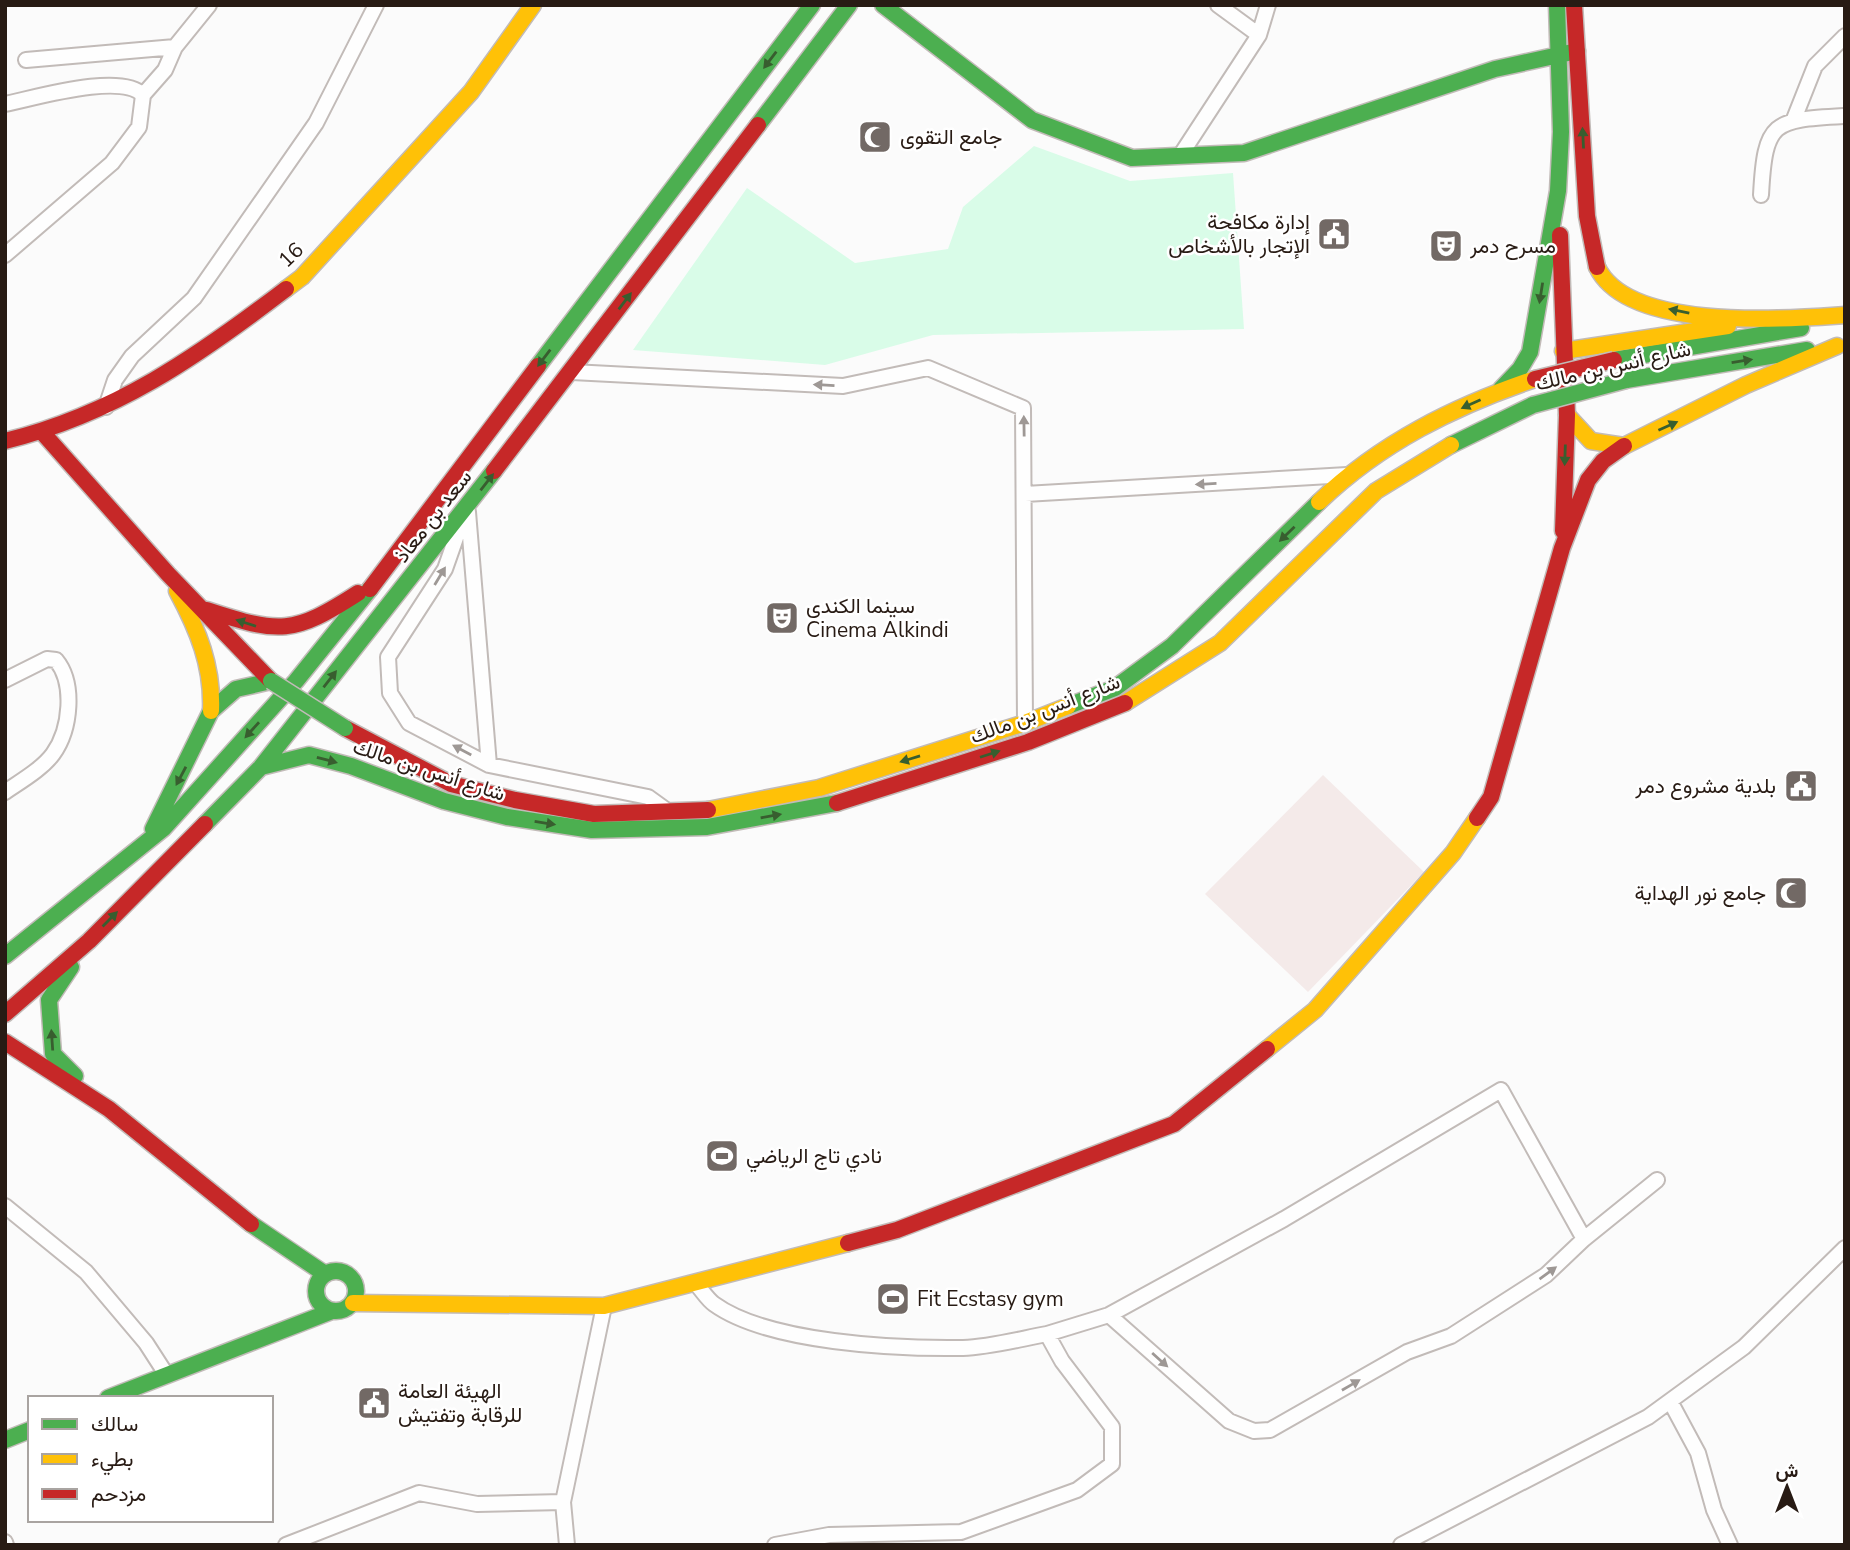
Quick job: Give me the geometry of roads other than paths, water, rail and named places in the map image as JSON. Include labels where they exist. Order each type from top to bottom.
[{"type":"street","points":[[5,255],[112,163],[139,127],[143,95],[166,70],[175,47],[209,5]]},
{"type":"street","points":[[106,407],[115,380],[132,356],[194,298],[316,123],[376,5]]},
{"type":"street","name":"16","points":[[5,441],[43,432],[106,407],[202,353],[302,277],[471,92],[533,5]]},
{"type":"street","name":"سعد بن معاذ","points":[[5,956],[164,828],[296,681],[374,583],[811,5]]},
{"type":"street","name":"سعد بن معاذ","points":[[5,1014],[89,941],[261,766],[572,372],[849,5]]},
{"type":"street","points":[[883,5],[1032,120],[1132,158],[1244,153],[1495,69],[1577,51]]},
{"type":"street","points":[[1218,5],[1259,35]]},
{"type":"street","points":[[1180,156],[1259,35],[1268,5]]},
{"type":"street","points":[[1557,5],[1561,132],[1558,191],[1567,415],[1562,548]]},
{"type":"street","points":[[1574,5],[1587,215],[1590,241],[1602,276],[1636,302],[1703,316],[1782,318],[1845,315]]},
{"type":"street","points":[[1794,119],[1815,66],[1845,36]]},
{"type":"street","points":[[26,60],[175,47]]},
{"type":"street","points":[[5,104],[109,85],[127,86],[143,95]]},
{"type":"street","points":[[1761,195],[1763,153],[1770,136],[1778,127],[1794,119],[1845,117]]},
{"type":"street","points":[[1499,391],[1520,369],[1530,352],[1558,191]]},
{"type":"street","points":[[1563,351],[1782,318]]},
{"type":"street","name":"شارع أنس بن مالك","points":[[168,574],[271,681],[345,728],[451,784],[515,800],[594,814],[705,811],[820,788],[1025,723],[1115,688],[1172,646],[1347,475],[1414,429],[1499,391],[1535,379],[1614,360],[1845,321]]},
{"type":"street","points":[[113,1396],[332,1311],[347,1308],[353,1303],[604,1306],[696,1284],[897,1230],[1174,1124],[1315,1010],[1453,853],[1491,797],[1562,548],[1588,480],[1603,461],[1624,446],[1746,385],[1841,345]]},
{"type":"street","name":"شارع أنس بن مالك","points":[[261,766],[309,755],[351,766],[444,801],[507,817],[592,830],[707,827],[824,807],[1028,742],[1122,705],[1220,643],[1376,491],[1457,441],[1533,405],[1626,380],[1841,345]]},
{"type":"street","points":[[572,372],[843,386],[928,368],[1023,408],[1025,723]]},
{"type":"street","points":[[1567,415],[1591,441],[1624,446]]},
{"type":"street","points":[[43,432],[168,574],[203,640],[211,673],[211,711],[186,767],[144,846]]},
{"type":"street","points":[[1025,494],[1347,475]]},
{"type":"street","points":[[467,507],[489,765]]},
{"type":"street","points":[[467,507],[445,569],[388,657],[390,693],[409,723],[489,765],[648,797],[666,810]]},
{"type":"street","points":[[204,609],[256,627],[289,629],[321,618],[374,583]]},
{"type":"street","points":[[5,680],[47,659],[56,660],[64,670],[68,687],[66,728],[53,754],[5,792]]},
{"type":"street","points":[[211,711],[236,689],[271,681]]},
{"type":"street","points":[[89,941],[49,1000],[52,1054],[109,1109],[257,1229],[326,1274]]},
{"type":"street","points":[[5,1042],[109,1109]]},
{"type":"street","points":[[696,1284],[712,1303],[731,1314],[771,1328],[832,1340],[965,1348],[1047,1334],[1109,1315],[1284,1219],[1501,1090],[1584,1239]]},
{"type":"street","points":[[1109,1315],[1229,1420],[1254,1431],[1270,1430],[1407,1352],[1451,1336],[1546,1275],[1584,1239],[1657,1180]]},
{"type":"street","points":[[5,1206],[86,1272],[146,1343],[166,1374]]},
{"type":"street","points":[[1401,1545],[1605,1440],[1670,1401],[1744,1347],[1845,1248]]},
{"type":"street","points":[[272,1335],[316,1294],[320,1279],[326,1274],[341,1271],[354,1280],[413,1302]]},
{"type":"street","points":[[353,1303],[356,1288],[354,1280]]},
{"type":"street","points":[[316,1294],[319,1302],[332,1311]]},
{"type":"street","points":[[567,1545],[563,1502],[587,1374],[604,1306]]},
{"type":"street","points":[[775,1545],[829,1535],[961,1532],[1077,1490],[1103,1471],[1112,1464],[1112,1427],[1062,1361],[1047,1334]]},
{"type":"street","points":[[1670,1401],[1698,1453],[1714,1510],[1730,1545]]},
{"type":"street","points":[[5,1440],[28,1431]]},
{"type":"street","points":[[286,1545],[419,1493],[477,1504],[563,1502]]},
{"type":"place","name":"جامع التقوى","points":[[875,137]]},
{"type":"place","name":"إدارة مكافحة الإتجار بالأشخاص","points":[[1334,234]]},
{"type":"place","name":"مسرح دمر","points":[[1446,246]]},
{"type":"place","name":"سينما الكندي Cinema Alkindi","points":[[782,618]]},
{"type":"place","name":"بلدية مشروع دمر","points":[[1801,786]]},
{"type":"place","name":"جامع نور الهداية","points":[[1791,893]]},
{"type":"place","name":"نادي تاج الرياضي","points":[[722,1156]]},
{"type":"place","name":"Fit Ecstasy gym","points":[[893,1299]]},
{"type":"place","name":"الهيئة العامة للرقابة وتفتيش","points":[[374,1403]]}]
